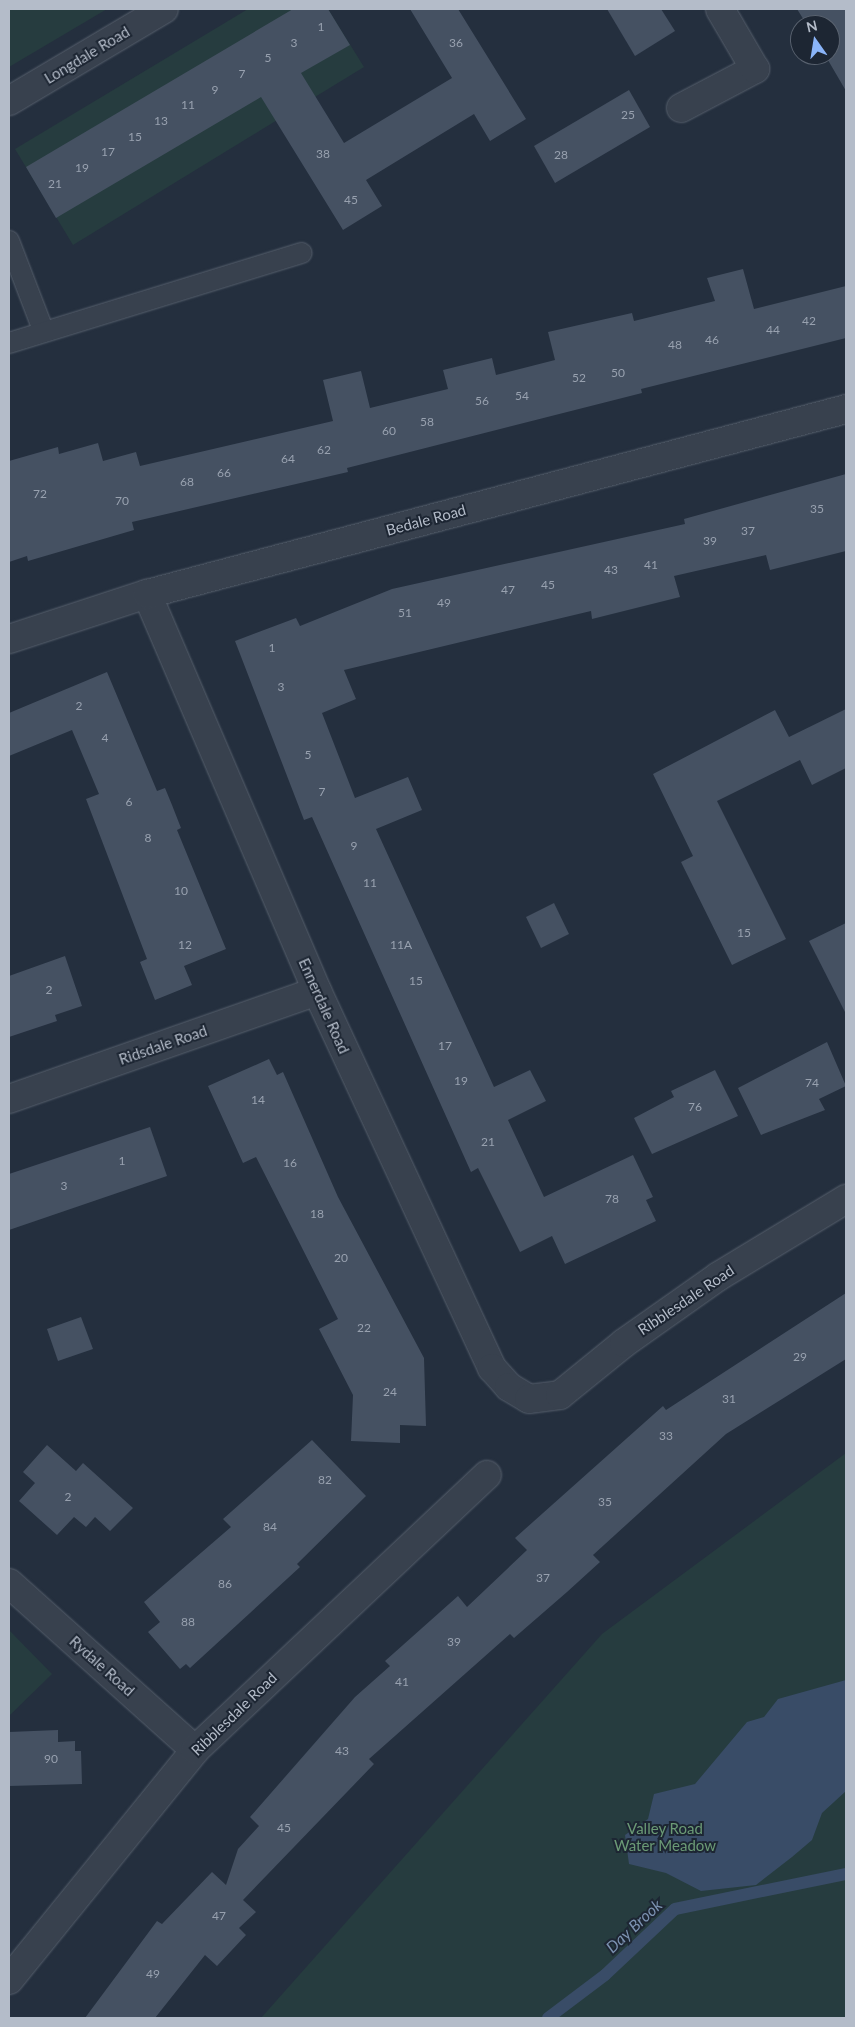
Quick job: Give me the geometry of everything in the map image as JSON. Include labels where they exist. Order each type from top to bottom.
[{"type":"street","name":"Longdale Road","points":[[9,101],[164,9]]},
{"type":"street","points":[[681,108],[755,69],[720,9]]},
{"type":"street","name":"Bedale Road","points":[[9,638],[147,594],[846,409]]},
{"type":"street","name":"Ennerdale Road","points":[[147,594],[317,991],[492,1368],[509,1388],[529,1399]]},
{"type":"street","name":"Ridsdale Road","points":[[9,1099],[317,991]]},
{"type":"street","name":"Ribblesdale Road","points":[[529,1399],[560,1395],[624,1343],[719,1276],[846,1200]]},
{"type":"street","name":"Ribblesdale Road","points":[[9,1980],[195,1750],[487,1475]]},
{"type":"street","name":"Rydale Road","points":[[9,1583],[195,1750]]},
{"type":"lane","points":[[9,241],[44,332]]},
{"type":"lane","points":[[9,343],[301,253]]},
{"type":"green space","points":[[9,9],[107,9],[9,67]]},
{"type":"green space","points":[[248,9],[328,9],[364,67],[73,245],[15,149]]},
{"type":"green space","name":"Valley Road Water Meadow","points":[[846,1453],[846,2018],[261,2018],[602,1634]]},
{"type":"green space","points":[[9,1630],[52,1674],[9,1716]]},
{"type":"water","points":[[846,1680],[846,1791],[822,1813],[812,1840],[792,1857],[756,1885],[701,1891],[666,1873],[629,1864],[625,1835],[648,1819],[654,1794],[695,1784],[747,1722],[764,1717],[778,1699]]},
{"type":"building","points":[[293,9],[328,9],[350,45],[301,73],[344,143],[452,78],[410,9],[458,9],[526,119],[490,141],[474,114],[366,180],[382,206],[343,230],[261,97],[56,218],[26,167]]},
{"type":"building","points":[[607,9],[661,9],[675,31],[635,56]]},
{"type":"building","points":[[797,9],[846,9],[846,91],[831,65],[840,65],[840,15],[801,15]]},
{"type":"building","points":[[629,90],[650,127],[555,183],[534,146]]},
{"type":"building","points":[[743,269],[754,309],[846,286],[846,338],[641,389],[642,393],[347,468],[348,472],[132,522],[134,530],[28,561],[27,556],[9,562],[9,461],[58,447],[59,454],[98,443],[103,461],[136,452],[140,466],[333,421],[323,380],[361,371],[370,408],[448,389],[443,370],[492,358],[496,375],[555,360],[548,332],[632,313],[634,321],[715,301],[707,278]]},
{"type":"building","points":[[846,474],[846,551],[770,570],[766,555],[674,576],[680,597],[592,619],[591,611],[344,670],[356,699],[322,713],[355,798],[408,777],[422,810],[376,829],[494,1087],[530,1070],[546,1101],[508,1120],[544,1197],[633,1155],[653,1197],[646,1200],[656,1221],[565,1264],[552,1236],[520,1252],[478,1168],[471,1172],[312,817],[304,820],[235,641],[296,618],[300,626],[392,589],[685,524],[684,519]]},
{"type":"building","points":[[107,672],[157,791],[165,788],[181,828],[177,830],[226,949],[184,966],[192,985],[155,1000],[140,962],[147,959],[86,799],[99,794],[72,730],[9,756],[9,713]]},
{"type":"building","points":[[846,709],[846,768],[812,785],[800,760],[717,801],[786,939],[732,965],[681,862],[693,856],[653,774],[775,710],[789,737]]},
{"type":"building","points":[[554,903],[569,934],[541,948],[526,917]]},
{"type":"building","points":[[846,923],[846,1014],[809,941]]},
{"type":"building","points":[[65,956],[82,1006],[55,1015],[57,1021],[9,1037],[9,976]]},
{"type":"building","points":[[827,1042],[846,1086],[819,1099],[825,1110],[761,1135],[738,1088]]},
{"type":"building","points":[[269,1059],[277,1075],[283,1072],[338,1197],[424,1358],[426,1426],[400,1425],[400,1443],[351,1441],[353,1395],[319,1329],[338,1319],[256,1157],[243,1163],[208,1086]]},
{"type":"building","points":[[715,1070],[738,1116],[652,1154],[634,1118],[674,1097],[671,1091]]},
{"type":"building","points":[[150,1127],[167,1176],[9,1230],[9,1174]]},
{"type":"building","points":[[846,1293],[846,1359],[726,1434],[593,1555],[600,1562],[514,1638],[510,1634],[369,1759],[374,1764],[243,1900],[256,1912],[239,1928],[246,1935],[217,1966],[205,1955],[155,2018],[85,2018],[157,1921],[162,1924],[212,1872],[226,1885],[238,1849],[259,1826],[250,1817],[355,1697],[390,1666],[385,1661],[458,1596],[467,1607],[527,1550],[515,1538],[663,1406],[666,1410]]},
{"type":"building","points":[[81,1317],[93,1349],[58,1361],[47,1329]]},
{"type":"building","points":[[312,1440],[366,1496],[297,1564],[300,1567],[190,1668],[186,1664],[180,1669],[148,1632],[160,1622],[144,1602],[231,1527],[223,1519]]},
{"type":"building","points":[[47,1445],[76,1471],[83,1463],[133,1508],[110,1531],[95,1517],[86,1527],[74,1517],[57,1535],[19,1501],[35,1483],[23,1472]]},
{"type":"building","points":[[58,1730],[58,1742],[75,1741],[75,1751],[81,1751],[82,1784],[9,1786],[9,1732]]},
{"type":"waterway","name":"Day Brook","points":[[548,2018],[605,1975],[675,1909],[846,1874]]}]
